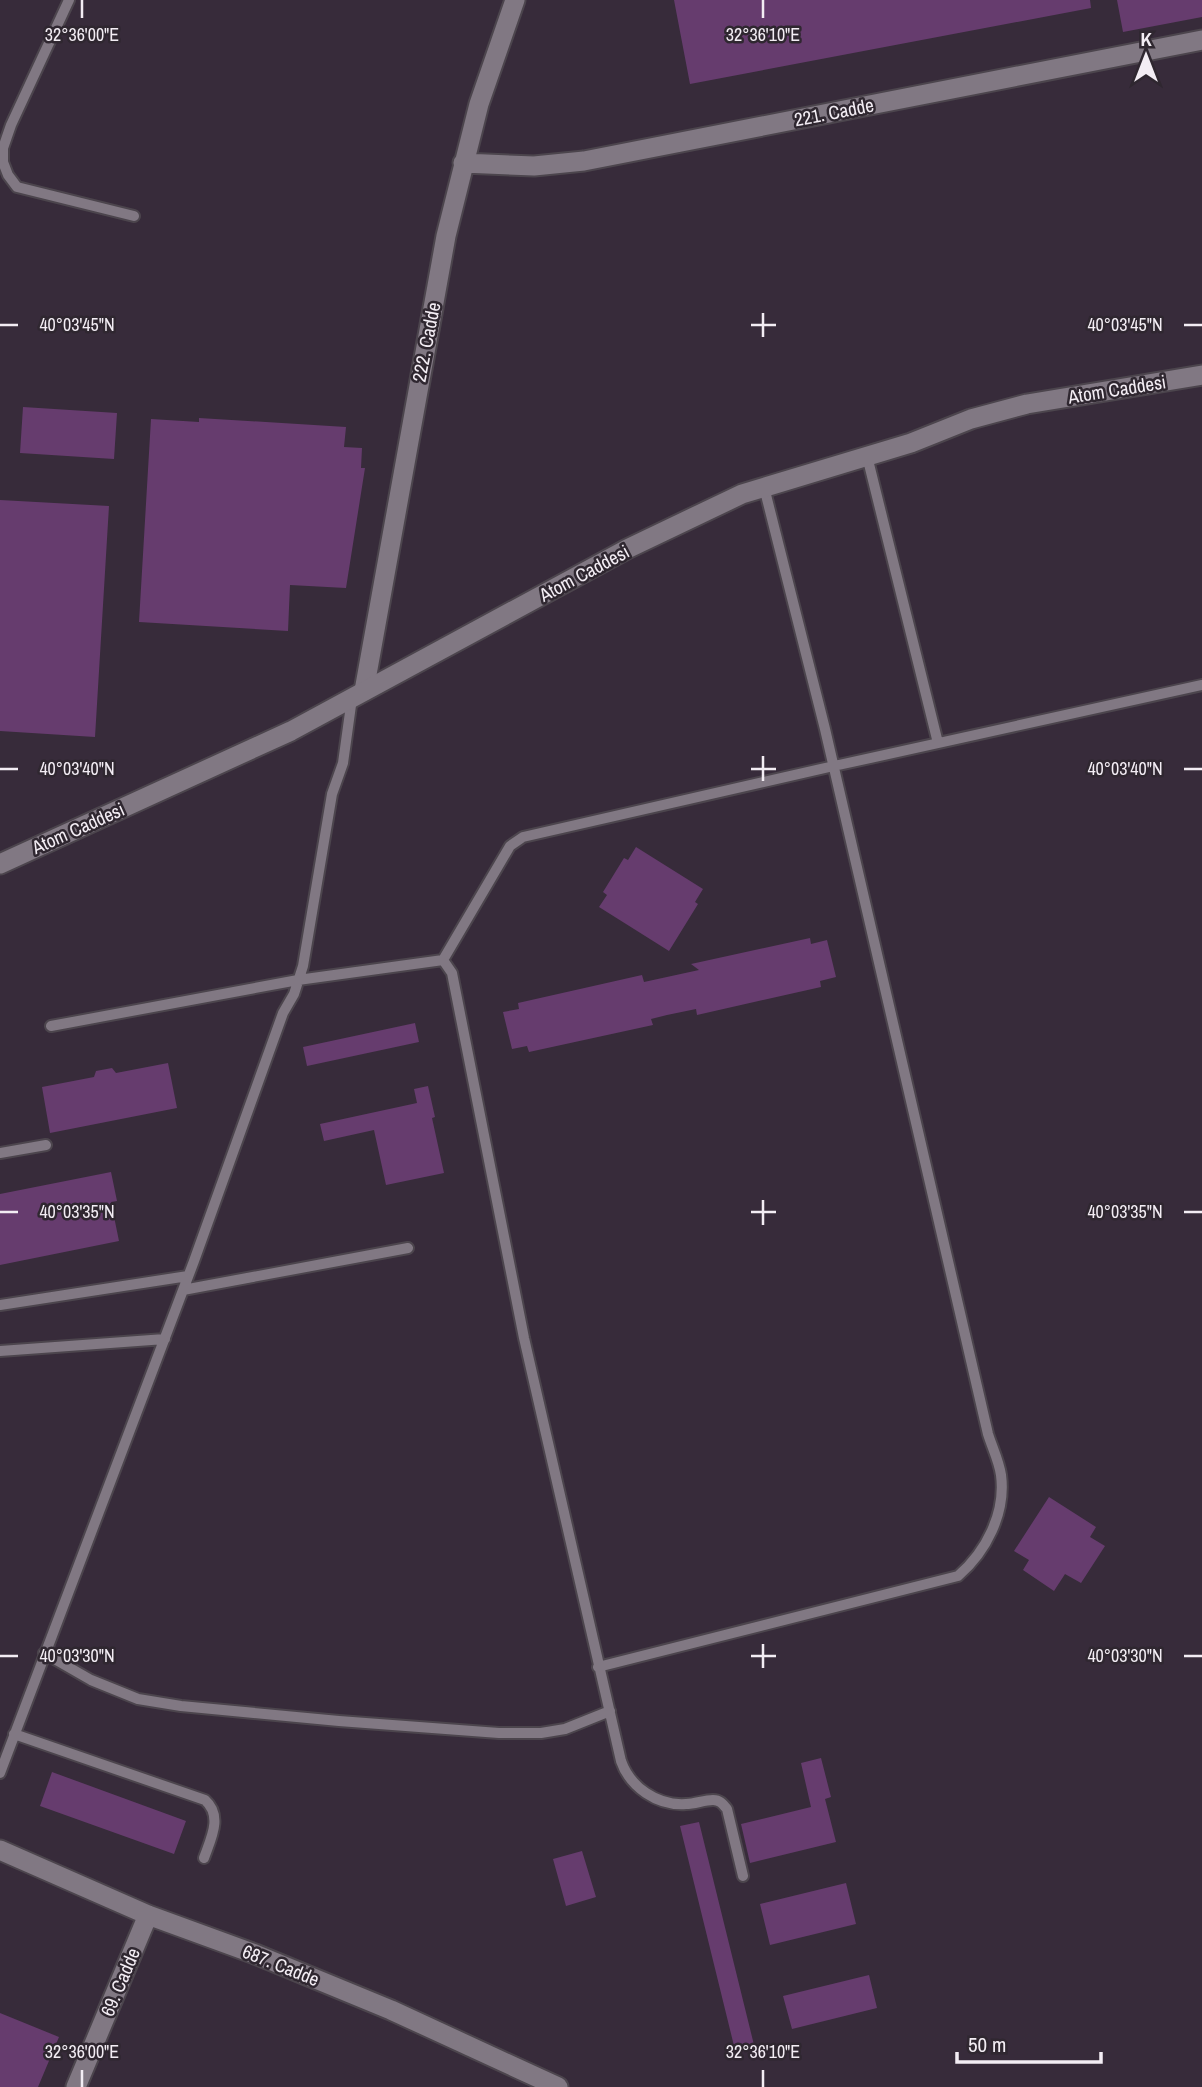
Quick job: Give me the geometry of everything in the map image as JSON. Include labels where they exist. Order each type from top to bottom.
[{"type":"street","name":"222. Cadde","points":[[358,694],[446,236],[479,104],[516,0]]},
{"type":"street","name":"221. Cadde","points":[[464,163],[534,166],[584,161],[1202,40]]},
{"type":"street","name":"Atom Caddesi","points":[[0,864],[291,731],[627,549],[715,506],[764,487],[911,443],[971,419],[1027,404],[1202,375]]},
{"type":"street","name":"687. Cadde","points":[[0,1850],[148,1915],[255,1954],[391,2010],[558,2087]]},
{"type":"street","name":"69. Cadde","points":[[75,2087],[148,1915]]},
{"type":"lane","points":[[69,0],[11,125],[3,148],[3,162],[17,187],[134,216]]},
{"type":"lane","points":[[867,456],[938,743]]},
{"type":"lane","points":[[598,1667],[958,1576],[975,1560],[989,1540],[999,1507],[1001,1471],[988,1434],[834,766],[764,487]]},
{"type":"lane","points":[[443,960],[510,846],[534,834],[1202,685]]},
{"type":"lane","points":[[0,1773],[183,1290],[283,1013],[303,967],[332,794],[343,763],[358,694]]},
{"type":"lane","points":[[51,1026],[298,980],[443,960]]},
{"type":"lane","points":[[443,960],[452,972],[524,1338],[621,1761],[630,1781],[646,1793],[671,1804],[715,1800],[722,1803],[727,1809],[743,1876]]},
{"type":"lane","points":[[0,1153],[46,1145]]},
{"type":"lane","points":[[183,1290],[408,1248]]},
{"type":"lane","points":[[0,1306],[188,1276]]},
{"type":"lane","points":[[0,1351],[164,1339]]},
{"type":"lane","points":[[44,1653],[91,1680],[138,1699],[194,1707],[499,1733],[541,1733],[565,1729],[609,1711]]},
{"type":"lane","points":[[14,1734],[205,1800],[212,1806],[215,1815],[214,1828],[204,1858]]},
{"type":"shaded area","points":[[0,0],[1202,0],[1202,2087],[0,2087]]},
{"type":"building","points":[[674,0],[1090,0],[1091,8],[690,84]]},
{"type":"building","points":[[1117,0],[1202,0],[1202,17],[1123,32]]},
{"type":"building","points":[[23,407],[117,413],[114,459],[20,453]]},
{"type":"building","points":[[199,418],[346,427],[344,447],[362,448],[361,468],[365,468],[346,588],[290,585],[288,631],[139,622],[151,419],[199,422]]},
{"type":"building","points":[[0,500],[109,506],[95,737],[0,731]]},
{"type":"building","points":[[636,847],[703,889],[695,902],[698,904],[669,951],[599,907],[607,895],[603,892],[624,858],[628,860]]},
{"type":"building","points":[[810,938],[811,944],[827,940],[836,977],[820,981],[821,987],[697,1015],[696,1009],[667,1015],[651,1019],[653,1025],[529,1052],[527,1046],[512,1049],[503,1012],[519,1009],[518,1003],[642,975],[644,982],[699,970],[691,964]]},
{"type":"building","points":[[415,1023],[419,1042],[307,1066],[303,1047]]},
{"type":"building","points":[[168,1063],[177,1108],[50,1133],[42,1087],[94,1077],[96,1071],[112,1068],[116,1073]]},
{"type":"building","points":[[428,1086],[444,1173],[386,1185],[374,1130],[324,1141],[320,1124],[417,1103],[414,1089]]},
{"type":"building","points":[[111,1172],[117,1201],[111,1202],[119,1241],[0,1265],[0,1194]]},
{"type":"building","points":[[1049,1497],[1096,1527],[1090,1537],[1105,1546],[1081,1583],[1065,1574],[1054,1591],[1023,1570],[1029,1560],[1014,1551]]},
{"type":"building","points":[[821,1758],[831,1797],[825,1799],[836,1842],[750,1863],[741,1824],[811,1807],[801,1763]]},
{"type":"building","points":[[52,1772],[186,1821],[174,1854],[40,1806]]},
{"type":"building","points":[[699,1822],[755,2049],[736,2054],[680,1826]]},
{"type":"building","points":[[582,1851],[596,1897],[566,1906],[553,1859]]},
{"type":"building","points":[[846,1883],[856,1924],[770,1945],[760,1904]]},
{"type":"building","points":[[869,1975],[877,2008],[792,2029],[783,1996]]},
{"type":"building","points":[[0,2013],[59,2037],[38,2087],[0,2087]]}]
